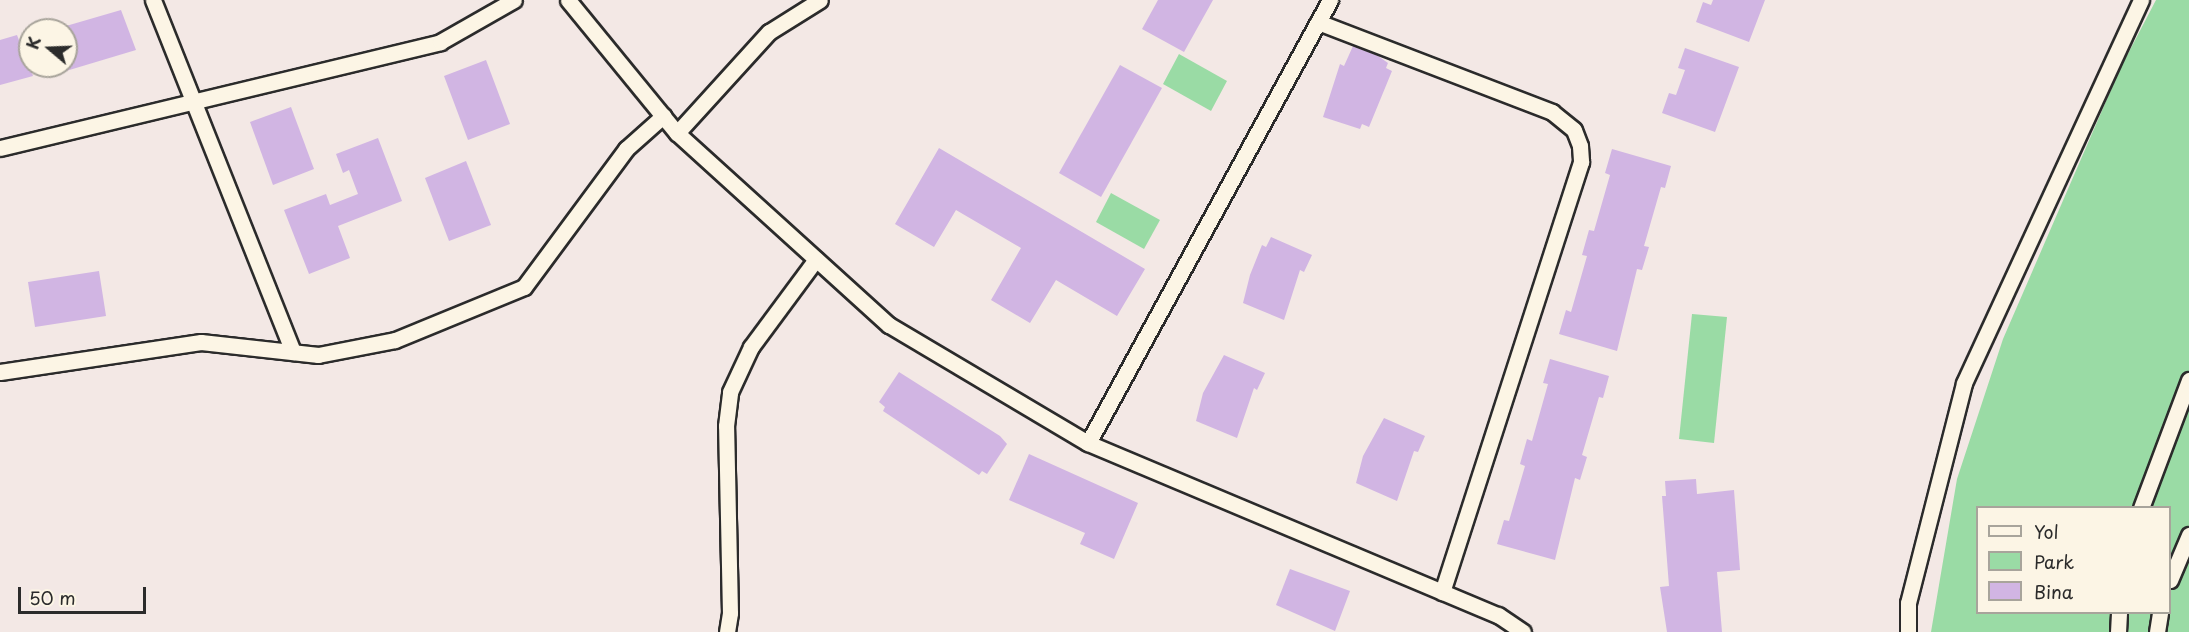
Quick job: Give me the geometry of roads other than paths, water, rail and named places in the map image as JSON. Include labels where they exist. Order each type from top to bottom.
[{"type":"street","points":[[153,0],[293,352]]},
{"type":"street","points":[[0,148],[440,42],[514,0]]},
{"type":"street","points":[[568,0],[676,133],[889,325],[1088,443],[1498,615],[1524,632]]},
{"type":"street","points":[[676,133],[769,33],[820,0]]},
{"type":"street","points":[[1088,443],[1330,0]]},
{"type":"street","points":[[1908,632],[1908,603],[1964,383],[2141,0]]},
{"type":"street","points":[[1318,22],[1552,112],[1574,130],[1580,146],[1581,162],[1442,592]]},
{"type":"street","points":[[0,372],[201,342],[318,355],[395,340],[524,286],[626,149],[663,116]]},
{"type":"street","points":[[727,632],[726,426],[730,392],[751,347],[816,259]]},
{"type":"street","points":[[2141,506],[2189,380]]},
{"type":"street","points":[[2171,576],[2189,535]]},
{"type":"street","points":[[2118,632],[2119,614]]},
{"type":"street","points":[[2157,632],[2160,614]]}]
